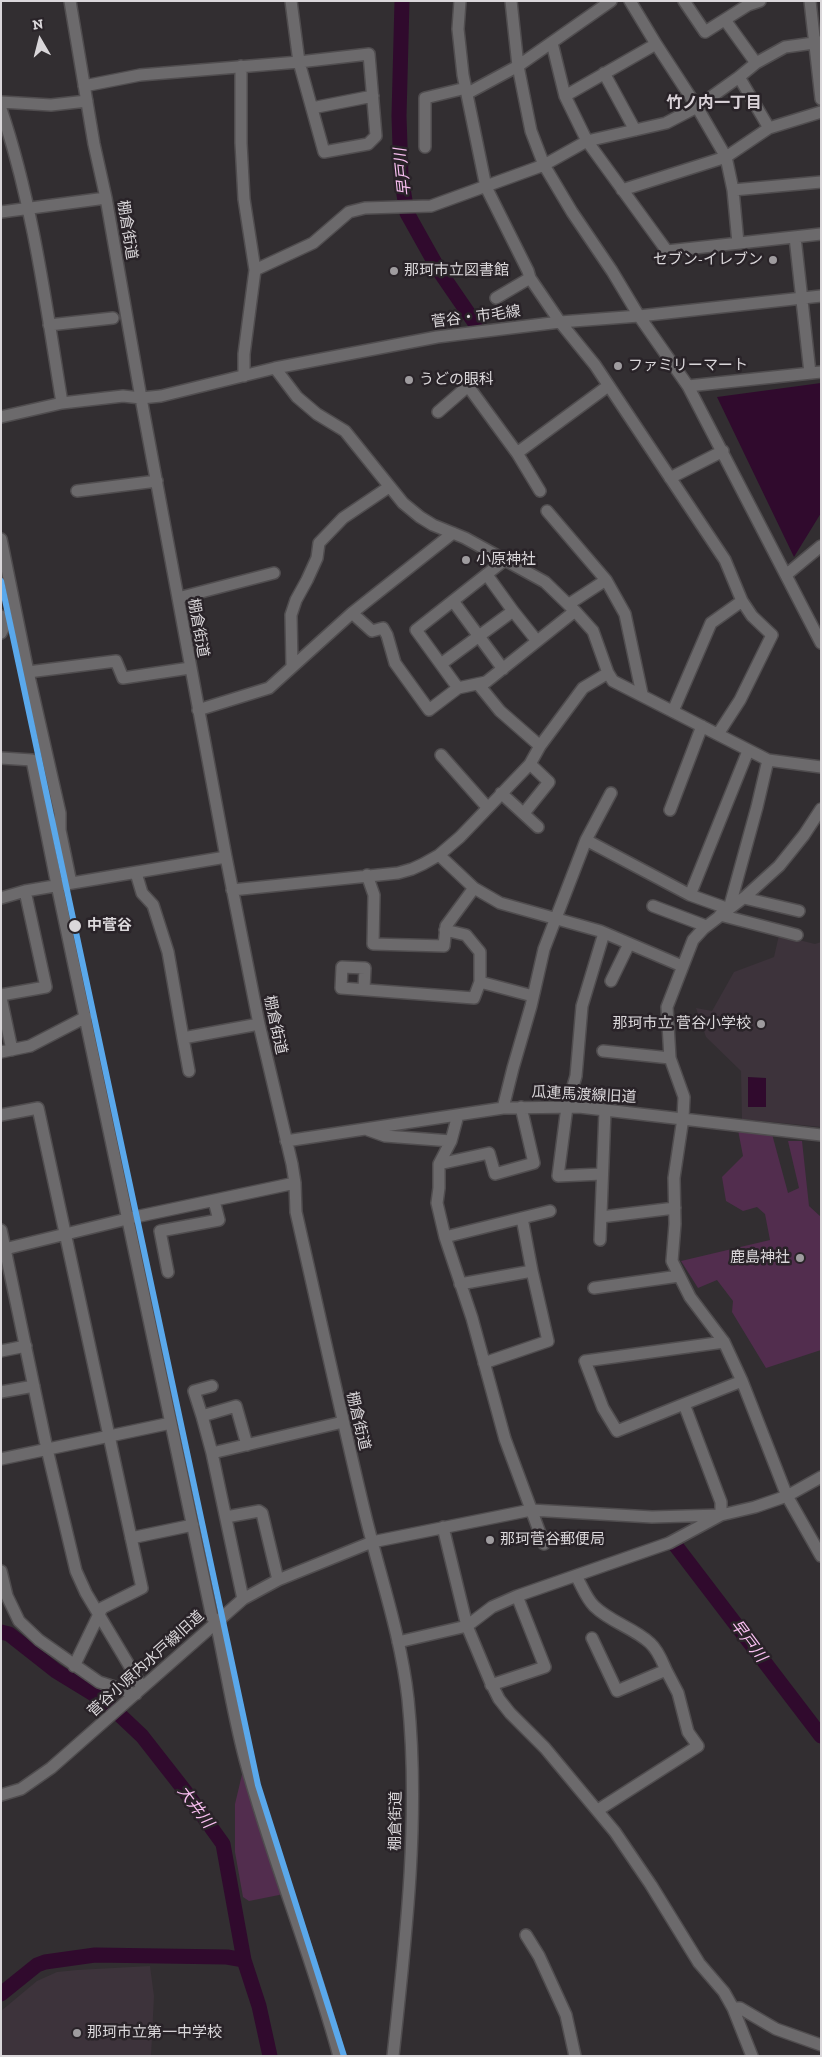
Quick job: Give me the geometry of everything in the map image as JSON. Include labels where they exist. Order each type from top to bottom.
[{"type":"street","name":"棚倉街道","points":[[70,1],[190,668],[259,1024],[295,1183],[296,1212],[343,1422],[398,1642],[410,1722],[412,1812],[403,1968],[393,2056]]},
{"type":"street","points":[[84,86],[140,75],[299,62],[369,54],[376,136],[368,144],[324,152],[299,62],[291,1]]},
{"type":"street","points":[[460,1],[458,29],[463,75],[486,187],[530,278],[560,322],[595,365],[725,560],[742,601],[752,616],[772,635],[740,700],[718,734]]},
{"type":"street","points":[[511,1],[518,66],[531,131],[544,165],[572,212],[612,271],[638,316],[688,386],[821,643]]},
{"type":"street","points":[[425,147],[425,98],[467,90],[518,66],[552,43],[598,6],[611,1]]},
{"type":"street","points":[[630,1],[697,107],[726,157],[733,190],[738,243]]},
{"type":"street","points":[[684,1],[705,32],[748,5],[760,1]]},
{"type":"street","points":[[810,1],[818,42],[821,99]]},
{"type":"street","points":[[725,20],[756,63]]},
{"type":"street","points":[[255,270],[313,243],[349,212],[365,208],[431,206],[544,165],[587,141],[666,123],[697,107],[756,63],[785,47],[818,42]]},
{"type":"street","points":[[552,43],[566,96],[587,141],[667,251],[821,234]]},
{"type":"street","points":[[566,96],[656,44]]},
{"type":"street","points":[[241,66],[242,171],[244,199],[255,270],[244,354],[244,376]]},
{"type":"street","points":[[604,74],[636,130]]},
{"type":"street","points":[[739,77],[769,128]]},
{"type":"street","points":[[312,108],[373,96]]},
{"type":"street","points":[[1,102],[51,105],[87,102]]},
{"type":"street","points":[[1,109],[15,152],[28,210],[62,403]]},
{"type":"street","points":[[622,190],[726,157],[769,128],[821,112]]},
{"type":"street","points":[[733,190],[821,182]]},
{"type":"street","points":[[1,212],[28,210],[106,198]]},
{"type":"street","points":[[688,386],[815,373],[801,299],[795,237]]},
{"type":"street","points":[[496,298],[530,278]]},
{"type":"street","name":"菅谷・市毛線","points":[[1,417],[62,403],[123,396],[140,398],[161,396],[275,368],[437,337],[560,322],[638,316],[821,296]]},
{"type":"street","points":[[49,326],[113,318]]},
{"type":"street","points":[[275,368],[298,397],[317,414],[345,431],[389,487],[403,503],[420,517],[506,559],[545,582],[572,607],[593,631],[608,673],[613,680],[768,760],[821,767]]},
{"type":"street","points":[[438,412],[468,386],[517,453],[540,491]]},
{"type":"street","points":[[517,453],[608,386]]},
{"type":"street","points":[[670,478],[723,451]]},
{"type":"street","points":[[77,491],[157,481]]},
{"type":"street","points":[[292,665],[291,615],[296,600],[317,558],[319,543],[343,518],[389,487]]},
{"type":"street","points":[[547,511],[606,580],[625,614],[642,694]]},
{"type":"street","points":[[198,710],[269,688],[292,665],[352,613],[453,533]]},
{"type":"street","points":[[1,539],[28,672],[60,813],[60,830],[71,883]]},
{"type":"street","points":[[786,575],[821,546]]},
{"type":"street","points":[[458,688],[416,630],[506,559]]},
{"type":"street","points":[[178,598],[274,573]]},
{"type":"street","points":[[487,575],[513,612],[537,641]]},
{"type":"street","points":[[352,613],[372,631],[383,628],[388,635],[394,663],[430,710],[458,688],[486,682],[537,641],[572,607],[606,580]]},
{"type":"street","points":[[453,601],[503,669]]},
{"type":"street","points":[[673,711],[711,622],[742,601]]},
{"type":"street","points":[[441,664],[513,612]]},
{"type":"street","points":[[1,616],[4,627],[1,633]]},
{"type":"street","points":[[28,672],[116,661],[123,678],[190,668]]},
{"type":"street","points":[[232,890],[412,869],[439,855],[460,837],[530,764],[540,746],[583,688],[608,673]]},
{"type":"street","points":[[478,684],[500,711],[540,746]]},
{"type":"street","points":[[670,810],[702,726]]},
{"type":"street","points":[[690,894],[748,751]]},
{"type":"street","points":[[441,755],[487,807]]},
{"type":"street","points":[[1,758],[32,760],[212,1617],[216,1622],[245,1760],[290,1904],[328,2013],[339,2056]]},
{"type":"street","points":[[724,912],[757,807],[768,760]]},
{"type":"street","points":[[524,813],[549,782],[530,764]]},
{"type":"street","points":[[501,793],[538,827]]},
{"type":"street","points":[[503,1108],[544,949],[586,840],[611,794]]},
{"type":"street","points":[[821,809],[804,835],[779,866],[744,898],[706,926],[693,940],[667,1007],[670,1058],[684,1097],[683,1118],[674,1178],[672,1260],[690,1297],[724,1342],[742,1381],[787,1496],[821,1556]]},
{"type":"street","points":[[586,840],[724,912],[797,935]]},
{"type":"street","points":[[439,855],[474,888],[500,904],[604,933],[682,966]]},
{"type":"street","points":[[1,898],[57,885],[226,857]]},
{"type":"street","points":[[136,873],[142,893],[153,905],[168,952],[189,1071]]},
{"type":"street","points":[[367,875],[374,895],[373,944],[444,946],[446,926],[474,888]]},
{"type":"street","points":[[25,891],[46,987],[1,997],[7,1051],[30,1046],[86,1017]]},
{"type":"street","points":[[744,898],[799,911]]},
{"type":"street","points":[[653,906],[706,926]]},
{"type":"street","points":[[364,989],[474,998],[480,982],[480,952],[466,935],[445,930]]},
{"type":"street","points":[[602,1174],[558,1176],[567,1107],[576,1076],[582,1006],[604,933]]},
{"type":"street","points":[[611,981],[629,944]]},
{"type":"street","points":[[480,982],[533,996]]},
{"type":"street","points":[[183,1038],[259,1024]]},
{"type":"street","points":[[603,1051],[670,1058]]},
{"type":"street","points":[[439,1164],[490,1153],[495,1174],[534,1163],[521,1107]]},
{"type":"street","name":"瓜連馬渡線旧道","points":[[286,1141],[503,1108],[521,1107],[567,1107],[605,1110],[821,1135]]},
{"type":"street","points":[[1,1115],[38,1108],[142,1588],[102,1608],[74,1666]]},
{"type":"street","points":[[600,1240],[605,1110]]},
{"type":"street","points":[[458,1115],[451,1141],[439,1164],[437,1203],[445,1237],[472,1318],[505,1439],[544,1544]]},
{"type":"street","points":[[366,1130],[385,1136],[451,1141]]},
{"type":"street","points":[[3,1250],[128,1218],[295,1183]]},
{"type":"street","points":[[168,1272],[160,1231],[219,1220],[214,1201]]},
{"type":"street","points":[[601,1217],[674,1208]]},
{"type":"street","points":[[445,1237],[550,1211]]},
{"type":"street","points":[[484,1363],[548,1341],[522,1218]]},
{"type":"street","points":[[1,1230],[3,1250],[76,1571],[139,1690]]},
{"type":"street","points":[[460,1284],[532,1271]]},
{"type":"street","points":[[594,1288],[680,1276]]},
{"type":"street","points":[[724,1342],[585,1361],[603,1408],[617,1431],[742,1381]]},
{"type":"street","points":[[1,1351],[26,1346]]},
{"type":"street","points":[[1,1392],[34,1386]]},
{"type":"street","points":[[212,1386],[194,1391],[212,1453],[243,1598]]},
{"type":"street","points":[[684,1404],[721,1502],[721,1515]]},
{"type":"street","points":[[202,1416],[236,1406],[247,1445]]},
{"type":"street","points":[[212,1453],[343,1422]]},
{"type":"street","points":[[1,1459],[171,1423]]},
{"type":"street","points":[[398,1642],[467,1626],[492,1607],[517,1596],[669,1542],[721,1515],[755,1507],[787,1496],[821,1477]]},
{"type":"street","points":[[226,1517],[259,1510],[262,1513],[278,1580]]},
{"type":"street","name":"菅谷小原内水戸線旧道","points":[[1,1796],[21,1789],[35,1781],[243,1598],[278,1580],[372,1542],[531,1510],[652,1517],[721,1515]]},
{"type":"street","points":[[131,1538],[193,1525]]},
{"type":"street","points":[[443,1527],[467,1626],[492,1685],[510,1713],[545,1748],[598,1810],[629,1851],[698,1963],[724,1992],[733,2008],[752,2056]]},
{"type":"street","points":[[1,1572],[7,1596],[19,1621],[38,1640],[99,1682],[139,1690]]},
{"type":"street","points":[[576,1576],[595,1607],[612,1620],[650,1643],[658,1653],[678,1693],[688,1732],[698,1746],[598,1810]]},
{"type":"street","points":[[492,1685],[545,1667],[517,1596]]},
{"type":"street","points":[[592,1638],[617,1691],[666,1670]]},
{"type":"street","points":[[526,1935],[539,1956],[566,2015],[575,2056]]},
{"type":"street","points":[[733,2008],[740,2008],[776,2029],[821,2045]]},
{"type":"shaded area","points":[[821,383],[821,513],[794,557],[717,397]]},
{"type":"shaded area","name":"那珂市立 菅谷小学校","points":[[779,935],[815,944],[821,942],[821,1127],[742,1119],[741,1071],[706,1037],[696,1008],[712,1011],[734,972],[774,957]]},
{"type":"shaded area","points":[[748,1077],[766,1078],[766,1107],[748,1107]]},
{"type":"shaded area","points":[[738,1130],[772,1134],[788,1193],[799,1188],[788,1141],[802,1141],[809,1206],[821,1217],[821,1350],[766,1368],[732,1312],[733,1301],[717,1280],[698,1288],[681,1261],[770,1240],[765,1214],[757,1207],[743,1211],[726,1201],[722,1177],[743,1156]]},
{"type":"shaded area","points":[[244,1766],[284,1894],[249,1901],[243,1897],[235,1852],[235,1804]]},
{"type":"shaded area","name":"那珂市立第一中学校","points":[[150,1966],[154,1996],[151,2056],[1,2056],[1,2011],[37,1981],[57,1972]]},
{"type":"waterway","name":"早戸川","points":[[402,1],[399,116],[401,176],[407,213],[440,272],[475,323]]},
{"type":"waterway","name":"早戸川","points":[[676,1546],[821,1736]]},
{"type":"waterway","name":"大井川","points":[[1,1632],[9,1634],[56,1671],[105,1701],[142,1736],[223,1844],[244,1960],[259,2006],[270,2056]]},
{"type":"waterway","points":[[1,1994],[37,1965],[45,1962],[95,1955],[227,1957],[244,1960]]},
{"type":"transit line","points":[[1,581],[258,1785],[344,2056]]},
{"type":"place","name":"セブン-イレブン","points":[[773,260]]},
{"type":"place","name":"那珂市立図書館","points":[[394,271]]},
{"type":"place","name":"ファミリーマート","points":[[618,366]]},
{"type":"place","name":"うどの眼科","points":[[409,380]]},
{"type":"place","name":"小原神社","points":[[466,560]]},
{"type":"place","name":"中菅谷","points":[[75,926]]},
{"type":"place","name":"那珂市立 菅谷小学校","points":[[761,1024]]},
{"type":"place","name":"鹿島神社","points":[[800,1258]]},
{"type":"place","name":"那珂菅谷郵便局","points":[[490,1540]]},
{"type":"place","name":"那珂市立第一中学校","points":[[77,2033]]},
{"type":"district","name":"竹ノ内一丁目","points":[[714,103]]}]
